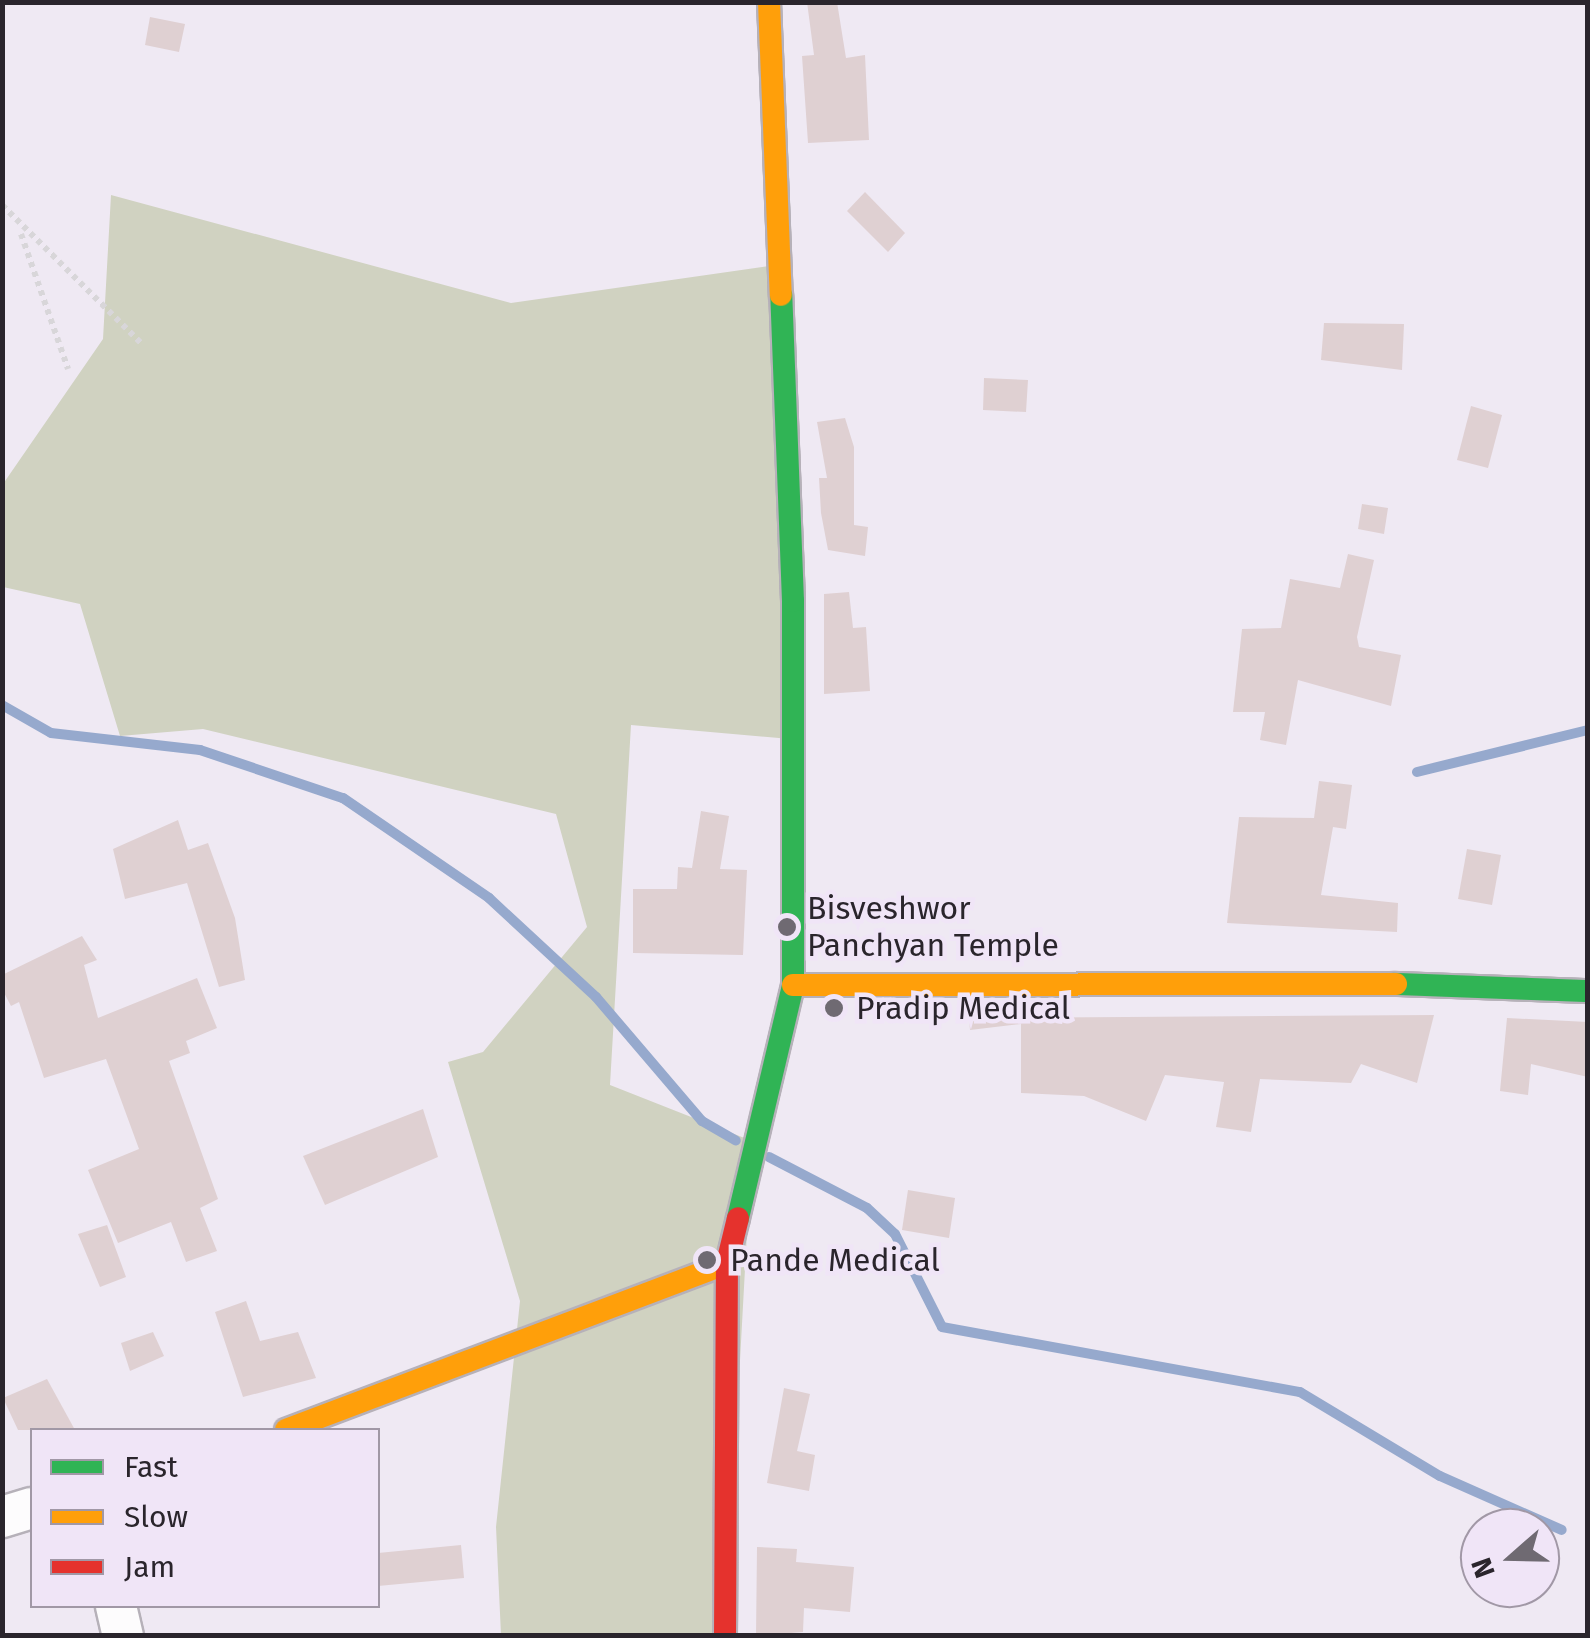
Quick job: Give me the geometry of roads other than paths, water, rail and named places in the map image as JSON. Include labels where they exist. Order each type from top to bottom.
[{"type":"street","points":[[726,1636],[726,1263],[793,984],[793,602],[769,2]]},
{"type":"street","points":[[793,984],[1172,990],[1430,982],[1588,991]]},
{"type":"street","points":[[291,1428],[726,1263]]},
{"type":"street","points":[[2,1517],[30,1509]]},
{"type":"street","points":[[116,1608],[123,1636]]},
{"type":"waterway","points":[[2,705],[51,733],[200,750],[343,798],[489,898],[596,997],[702,1121],[736,1141]]},
{"type":"waterway","points":[[1417,772],[1588,730]]},
{"type":"waterway","points":[[769,1157],[867,1208],[895,1234],[942,1327],[1300,1392],[1440,1476],[1562,1530]]},
{"type":"place","name":"Bisveshwor Panchyan Temple","points":[[787,927]]},
{"type":"place","name":"Pradip Medical","points":[[834,1008]]},
{"type":"place","name":"Pande Medical","points":[[707,1260]]}]
